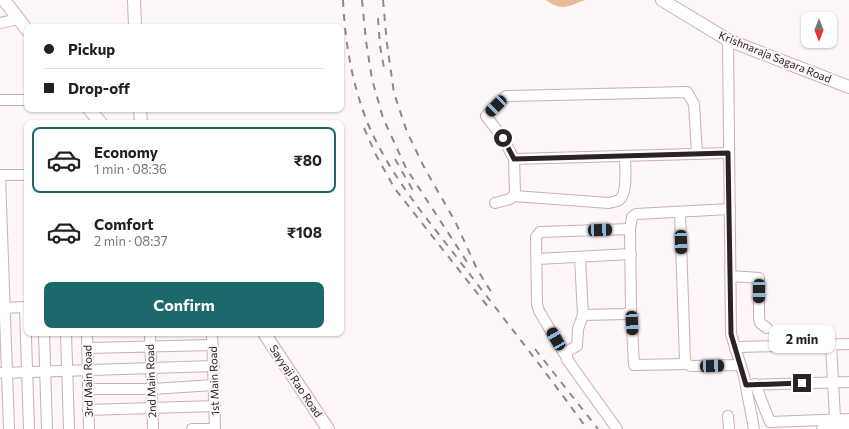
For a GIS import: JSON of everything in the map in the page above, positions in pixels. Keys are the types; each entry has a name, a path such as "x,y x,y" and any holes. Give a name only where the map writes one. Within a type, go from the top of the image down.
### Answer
{"main road":[{"path":"134,0 135,24"},
{"name":"Krishnaraja Sagara Road","path":"662,0 728,40 849,87"},
{"path":"9,1 24,26"},
{"path":"92,112 98,120"},
{"name":"Sayyaji Rao Road","path":"266,336 328,429"}],"street":[{"path":"0,24 19,19"},
{"path":"728,40 731,334 740,365 770,422"},
{"path":"514,196 514,159 503,138 486,116 506,96 687,92 694,104 697,154"},
{"path":"0,100 24,100"},
{"path":"514,159 728,153"},
{"path":"494,203 510,199 514,196 609,202 618,201 622,197 624,190 625,156"},
{"path":"9,429 3,373 0,176 24,175"},
{"path":"730,208 636,214 632,217 630,229 631,310 634,365 740,365"},
{"path":"680,212 685,360 687,364"},
{"path":"617,429 568,360 539,311 537,304 536,237 540,232 630,229"},
{"path":"537,259 631,254"},
{"path":"568,360 569,349 577,346 578,329 583,315 580,257"},
{"path":"731,276 759,278 759,318 760,323 767,328"},
{"path":"2,308 24,307"},
{"path":"583,315 626,314 631,310"},
{"path":"27,336 29,429"},
{"path":"44,336 47,429"},
{"path":"66,336 69,429"},
{"name":"3rd Main Road","path":"87,336 89,429"},
{"name":"2nd Main Road","path":"150,336 153,429"},
{"name":"1st Main Road","path":"212,336 215,429"},
{"path":"831,344 835,419"},
{"path":"735,349 740,347 849,344"},
{"path":"87,348 213,345"},
{"path":"3,373 214,366"},
{"path":"751,384 849,382"},
{"path":"751,384 754,427 770,422 849,418"},
{"path":"88,389 152,389 214,386"},
{"path":"88,410 215,406"},
{"path":"728,416 729,429"},
{"path":"822,429 849,428"},
{"path":"192,429 215,429"}],"shaded area":[{"path":"546,0 585,0 569,6 561,7 556,6"}],"railway":[{"path":"343,0 350,63 362,109 376,142 407,192 587,429"},
{"path":"362,0 372,79 383,118 406,168 467,262"},
{"path":"383,0 394,93 407,132 425,169 455,221 477,269 493,295"},
{"path":"378,18 380,46 384,68"},
{"path":"364,128 376,155 395,189 489,308"},
{"path":"395,159 415,194"},
{"path":"535,349 598,429"}],"route":[{"path":"503,138 514,159 728,153 731,249 731,334 746,385 802,383"}]}
